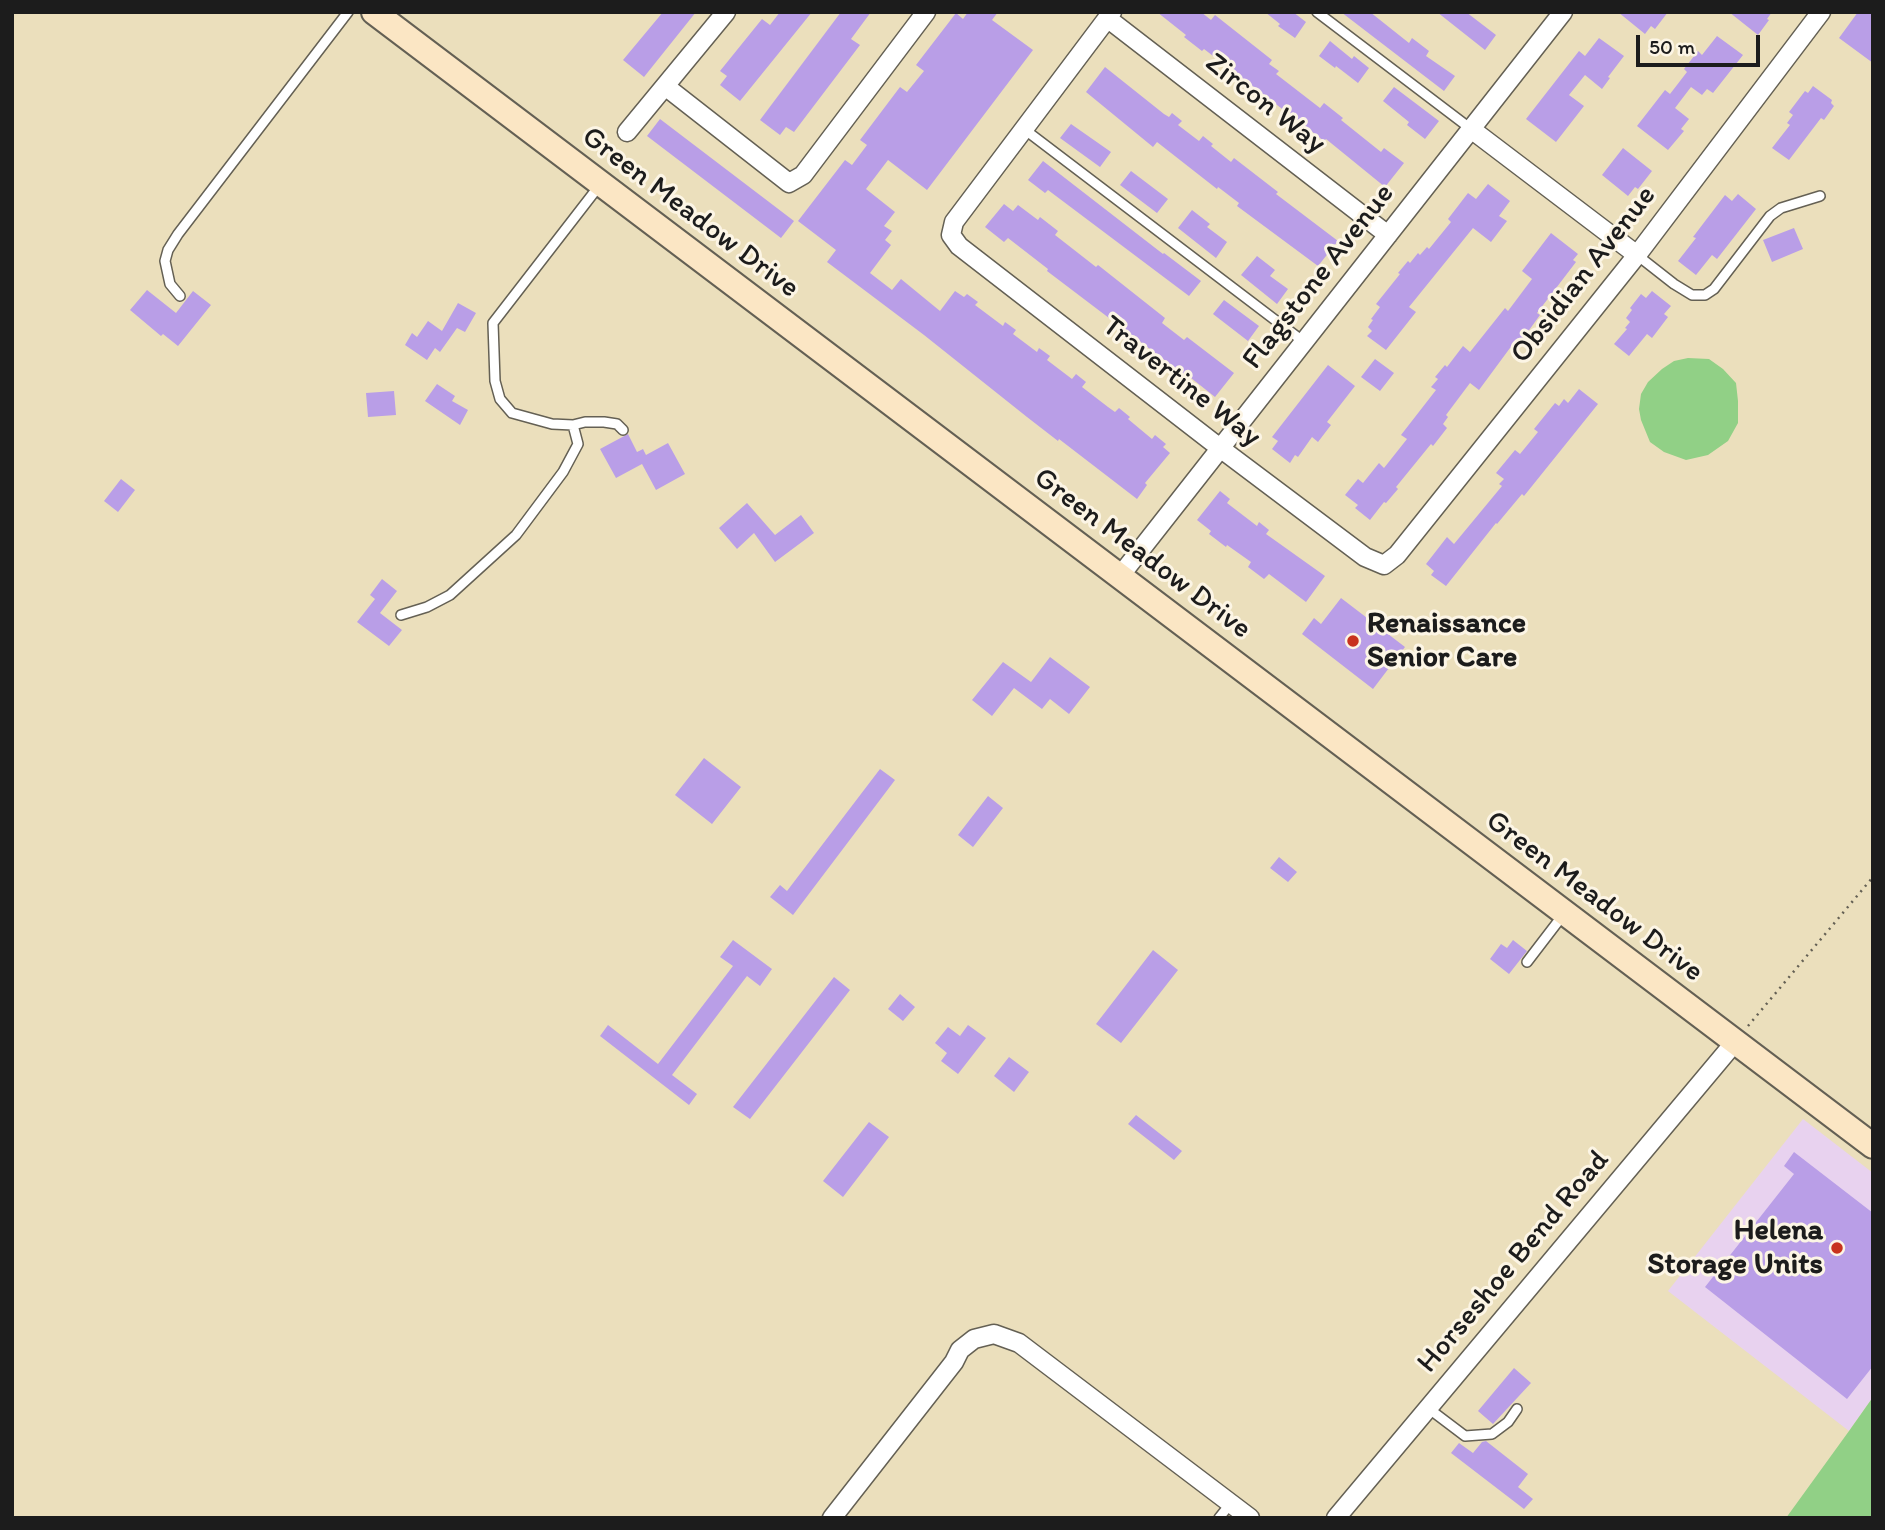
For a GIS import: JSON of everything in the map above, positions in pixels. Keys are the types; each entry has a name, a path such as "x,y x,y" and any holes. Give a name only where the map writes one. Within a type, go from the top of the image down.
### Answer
{"main road":[{"name":"Green Meadow Drive","path":"374,12 1873,1146"}],"street":[{"path":"627,132 726,12"},
{"path":"665,86 789,183 803,175 926,12"},
{"name":"Obsidian Avenue","path":"1384,565 1397,555 1637,255 1822,12"},
{"path":"1024,129 1109,15"},
{"name":"Zircon Way","path":"1109,15 1388,235"},
{"name":"Flagstone Avenue","path":"1120,576 1471,130 1555,15"},
{"name":"Travertine Way","path":"1024,129 954,222 951,235 959,246 1220,448 1366,557 1384,565"},
{"path":"1471,130 1637,255"},
{"name":"Horseshoe Bend Road","path":"1336,1518 1734,1042"},
{"path":"832,1518 954,1362 960,1350 974,1339 994,1334 1019,1343 1250,1518"}],"lane":[{"path":"180,296 170,284 165,261 168,250 348,12"},
{"path":"1317,12 1471,130"},
{"path":"1024,129 1304,342"},
{"path":"600,184 494,323 495,381 500,399 512,413 552,424 604,422 617,424 623,430"},
{"path":"1637,255 1692,295 1704,295 1714,289 1770,216 1781,208 1820,196"},
{"path":"401,615 450,596 516,535 563,472 578,444 573,425"},
{"path":"1527,962 1564,914"},
{"path":"1427,1408 1465,1436 1492,1434 1508,1422 1517,1409"},
{"path":"1219,1518 1231,1503"}],"path":[{"path":"1734,1042 1873,877"}],"shaded area":[{"path":"1803,1119 1873,1173 1873,1397 1849,1431 1668,1291"}],"green space":[{"path":"1688,358 1709,359 1736,383 1738,423 1728,441 1708,455 1686,460 1664,452 1650,442 1639,409 1641,394 1648,382 1674,361"},
{"path":"1873,1397 1873,1518 1786,1518 1849,1431"}],"building":[{"path":"663,12 696,12 644,77 623,60"},
{"path":"780,12 812,12 740,101 720,85 727,76 720,71 762,19 770,25"},
{"path":"841,12 871,12 851,39 860,45 794,132 786,127 780,135 760,120"},
{"path":"968,12 998,12 992,20 1033,50 927,190 888,160 866,189 895,212 884,226 892,231 885,240 891,245 870,273 892,290 901,279 940,311 955,291 964,297 967,294 978,302 975,305 1003,326 1005,322 1016,330 1013,334 1037,352 1039,348 1050,356 1047,360 1072,379 1076,374 1086,382 1082,387 1108,407 1115,412 1119,408 1152,439 1155,435 1166,444 1163,447 1170,453 1145,483 1147,485 1137,499 827,262 836,250 798,221 845,160 852,165 867,145 860,140 900,87 907,92 924,71 916,65 956,13 963,19"},
{"path":"1157,12 1201,12 1211,20 1215,15 1272,60 1269,64 1279,71 1276,74 1320,108 1324,103 1381,152 1384,148 1404,163 1385,187 1326,139 1324,141 1204,49 1202,51"},
{"path":"1265,12 1293,12 1306,22 1295,38"},
{"path":"1341,12 1370,12 1409,43 1412,38 1429,51 1426,56 1455,76 1444,91"},
{"path":"1437,12 1466,12 1496,35 1485,50"},
{"path":"1618,12 1668,12 1655,29 1651,26 1645,34"},
{"path":"1729,12 1772,12 1758,35"},
{"path":"1858,12 1873,12 1873,63 1839,38"},
{"path":"1717,36 1743,55 1713,93 1707,89 1702,95 1691,87 1675,108 1689,119 1681,129 1684,131 1668,150 1637,126 1665,90 1670,94 1687,72 1684,69 1698,51 1702,55"},
{"path":"1599,38 1624,56 1602,89 1585,75 1569,95 1584,106 1556,142 1526,119 1579,51 1585,56"},
{"path":"1330,41 1352,59 1354,56 1369,68 1358,83 1319,56"},
{"path":"1105,67 1164,114 1169,117 1172,113 1182,121 1178,125 1199,141 1203,136 1231,162 1234,158 1338,241 1318,266 1157,142 1153,147 1086,92"},
{"path":"1813,86 1832,100 1834,106 1824,120 1821,118 1789,160 1772,148 1790,125 1787,123 1793,115 1789,112 1805,91 1808,93"},
{"path":"1394,87 1439,121 1425,139 1383,101"},
{"path":"660,119 794,221 781,238 647,136"},
{"path":"1071,124 1111,152 1100,167 1060,138"},
{"path":"1623,148 1652,171 1638,189 1635,187 1628,196 1602,175"},
{"path":"1043,161 1201,281 1189,296 1048,190 1045,193 1028,180"},
{"path":"1131,171 1168,199 1157,213 1120,185"},
{"path":"1488,184 1510,201 1499,216 1507,221 1491,242 1473,228 1409,307 1416,312 1386,350 1367,336 1372,331 1368,327 1373,320 1371,319 1380,307 1376,304 1408,261 1410,263 1427,247 1429,249 1451,222 1448,219 1468,193 1476,199"},
{"path":"1738,194 1756,209 1717,259 1712,255 1696,275 1678,261 1725,195 1732,201"},
{"path":"1004,204 1013,211 1018,205 1038,220 1040,217 1058,231 1055,235 1165,318 1162,323 1184,340 1187,337 1234,373 1215,397 1186,374 1182,379 1164,365 1167,362 1008,238 1004,242 985,227"},
{"path":"1192,210 1210,224 1207,227 1227,242 1216,258 1178,228"},
{"path":"1794,228 1803,249 1772,262 1763,240"},
{"path":"1551,233 1578,254 1573,260 1576,262 1537,313 1540,315 1514,351 1510,348 1479,390 1470,383 1446,415 1448,417 1443,424 1447,428 1370,520 1355,508 1358,505 1345,495 1358,479 1363,483 1379,463 1384,468 1407,439 1401,435 1436,390 1431,387 1445,365 1447,367 1463,346 1470,352 1505,308 1508,311 1532,279 1522,271"},
{"path":"1257,256 1275,270 1270,276 1288,289 1277,304 1241,275"},
{"path":"147,290 176,313 193,291 211,305 178,346 163,334 161,336 130,310"},
{"path":"1652,291 1671,306 1664,314 1668,317 1652,338 1647,334 1629,356 1614,344 1627,329 1625,328 1630,322 1626,318 1632,310 1630,308 1641,294 1646,298"},
{"path":"1224,300 1259,326 1248,341 1213,314"},
{"path":"458,303 476,313 465,332 457,328 440,352 435,348 427,360 405,345 412,333 417,337 428,321 442,331"},
{"path":"1375,359 1394,373 1380,391 1361,377"},
{"path":"1328,365 1355,386 1327,422 1331,425 1318,442 1312,437 1298,457 1295,455 1290,463 1272,449 1278,441 1272,437"},
{"path":"437,384 455,396 452,401 468,410 460,425 425,401"},
{"path":"1579,389 1598,404 1524,496 1522,494 1496,523 1446,586 1431,575 1434,571 1426,564 1447,537 1454,544 1502,486 1499,484 1504,479 1496,473 1515,450 1520,454 1538,432 1534,429 1555,403 1559,406 1564,399 1568,403"},
{"path":"394,391 396,415 368,417 366,393"},
{"path":"628,434 637,452 643,449 646,455 668,443 685,474 656,490 642,464 616,478 600,449"},
{"path":"121,479 135,490 118,512 104,501"},
{"path":"1220,491 1230,499 1227,503 1257,526 1259,522 1269,530 1266,534 1325,576 1306,602 1269,574 1264,579 1248,567 1251,562 1209,534 1211,531 1197,520"},
{"path":"747,503 775,535 801,515 814,533 775,562 754,533 737,549 719,528"},
{"path":"382,579 397,591 380,613 402,630 389,646 357,622 375,599 370,595"},
{"name":"Renaissance Senior Care","path":"1341,598 1405,647 1373,689 1302,634 1314,618 1321,624"},
{"path":"1050,657 1090,687 1069,714 1050,699 1042,709 1014,688 992,716 972,700 1003,662 1031,682"},
{"path":"704,758 741,787 712,824 675,795"},
{"path":"880,769 895,780 793,915 770,897 780,885 787,891"},
{"path":"988,796 1003,808 973,847 958,835"},
{"path":"1279,857 1297,872 1288,882 1270,868"},
{"path":"733,940 772,969 760,986 747,976 672,1075 697,1094 689,1105 600,1036 608,1025 658,1064 733,966 720,957"},
{"path":"1513,940 1527,951 1509,974 1490,959 1501,944 1507,948"},
{"path":"1153,950 1178,970 1121,1043 1096,1024"},
{"path":"834,977 850,990 750,1119 733,1107"},
{"path":"900,994 915,1007 903,1021 888,1009"},
{"path":"968,1025 986,1038 958,1074 941,1061 947,1053 935,1043 948,1027 960,1036"},
{"path":"1009,1057 1029,1072 1014,1092 994,1076"},
{"path":"1136,1115 1182,1151 1174,1160 1128,1124"},
{"path":"869,1122 889,1137 843,1197 823,1181"},
{"path":"1794,1152 1873,1213 1873,1366 1847,1399 1705,1287 1794,1174 1784,1166"},
{"path":"1514,1368 1531,1383 1493,1424 1478,1411"},
{"path":"1486,1441 1528,1474 1518,1487 1533,1499 1524,1509 1451,1453 1459,1443 1473,1453"}],"place":[{"name":"Renaissance Senior Care","path":"1353,641"},
{"name":"Helena Storage Units","path":"1837,1248"}]}
